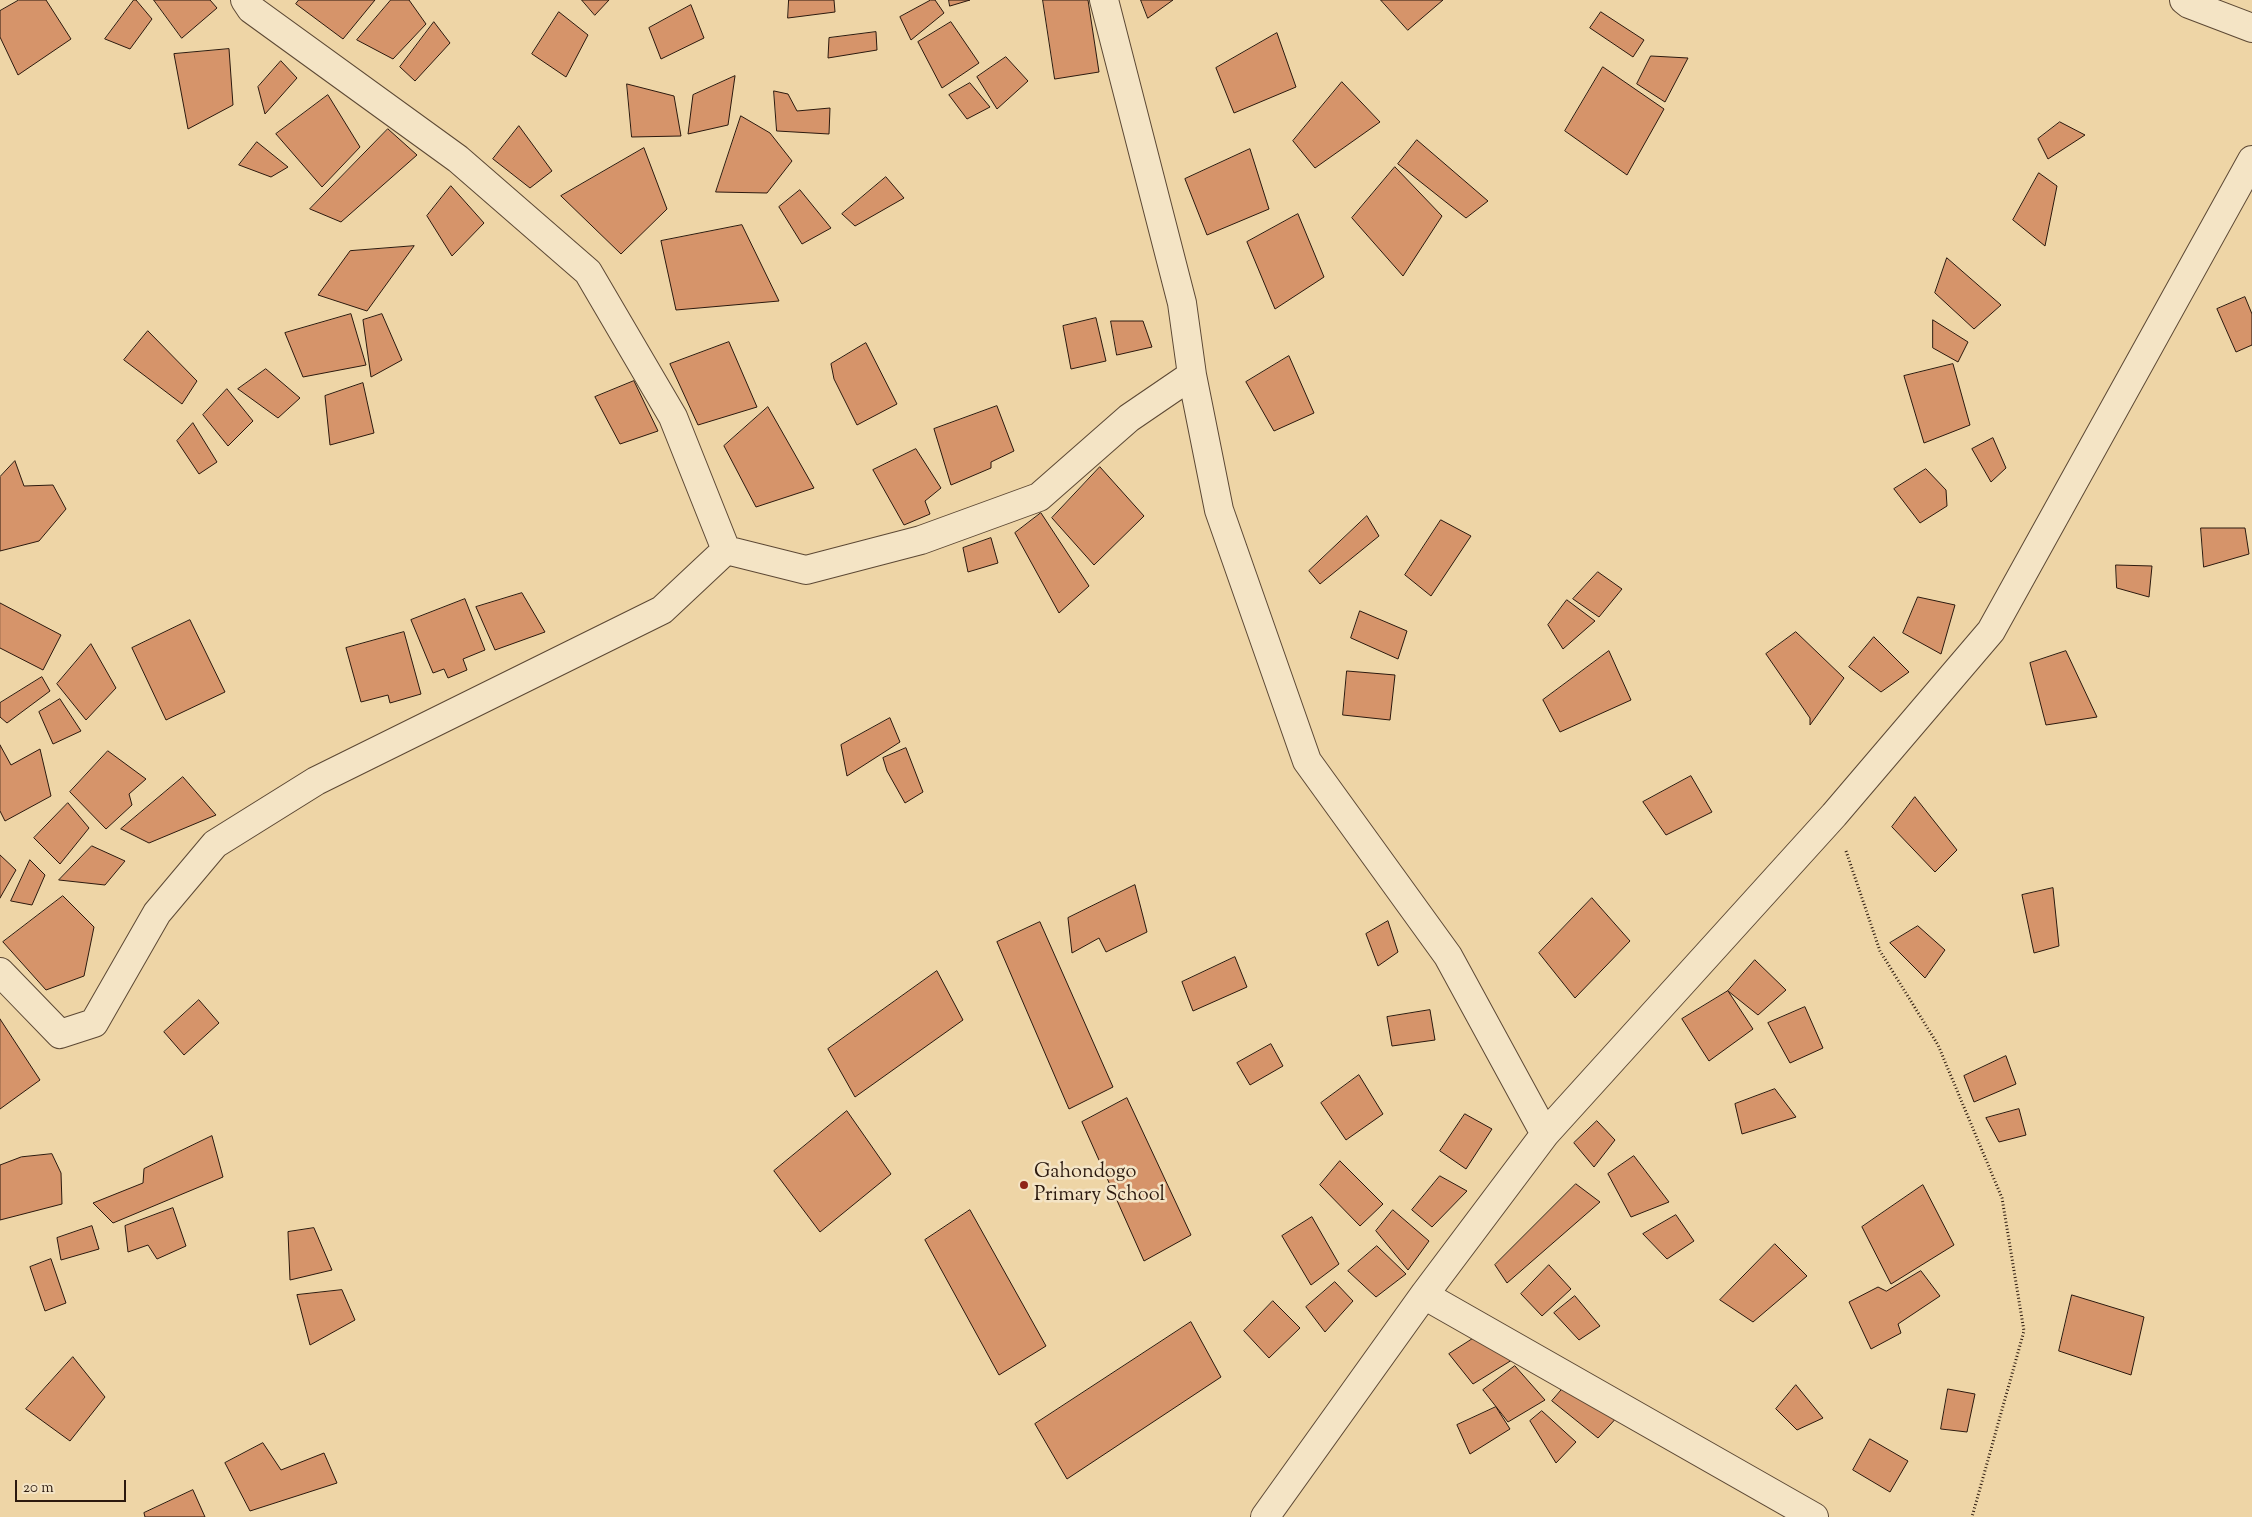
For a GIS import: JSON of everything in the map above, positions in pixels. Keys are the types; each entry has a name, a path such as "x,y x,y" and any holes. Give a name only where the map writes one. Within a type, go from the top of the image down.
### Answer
{"street":[{"path":"245,0 251,9 458,159 588,272 672,417 726,550"},
{"path":"1104,0 1182,302 1192,375 1219,510 1307,761 1448,956 1545,1134"},
{"path":"2184,0 2252,28"},
{"path":"1264,1517 1424,1295 1545,1134 1834,815 1991,631 2252,160"},
{"path":"726,550 806,570 921,540 1039,497 1128,418 1192,375"},
{"path":"0,972 60,1034 94,1023 156,913 215,844 316,781 662,610 726,550"},
{"path":"1424,1295 1814,1517"}],"path":[{"path":"1834,815 1880,951 1938,1045 2002,1198 2024,1331 1972,1517"}],"building":[{"path":"19,0 46,0 71,39 18,75 0,37 0,11"},
{"path":"134,0 152,19 130,49 105,39"},
{"path":"154,0 210,0 217,8 182,38"},
{"path":"299,0 375,0 343,39 296,4"},
{"path":"391,0 409,0 426,24 393,59 357,40"},
{"path":"582,0 609,0 595,15"},
{"path":"789,0 834,0 835,12 788,18"},
{"path":"931,0 935,0 944,13 911,40 900,17"},
{"path":"949,0 970,0 950,6"},
{"path":"1043,0 1088,0 1099,72 1055,79"},
{"path":"1141,0 1173,0 1148,18"},
{"path":"1381,0 1443,0 1408,30"},
{"path":"691,5 704,38 661,59 649,28"},
{"path":"559,12 588,35 566,77 532,54"},
{"path":"1601,12 1644,40 1633,57 1590,28"},
{"path":"434,22 450,43 415,81 400,67"},
{"path":"951,22 979,63 942,88 918,42"},
{"path":"876,32 877,50 828,58 829,38"},
{"path":"1277,33 1296,87 1234,113 1216,68"},
{"path":"229,49 233,105 188,129 174,54"},
{"path":"1651,56 1688,58 1665,102 1637,84"},
{"path":"1006,57 1028,81 997,109 977,77"},
{"path":"281,61 297,78 265,114 258,87"},
{"path":"1603,67 1664,109 1627,175 1565,131"},
{"path":"735,76 728,125 688,134 693,95"},
{"path":"1342,82 1380,122 1315,168 1293,141"},
{"path":"970,83 990,107 967,119 949,95"},
{"path":"627,84 674,96 681,136 632,137"},
{"path":"774,91 788,94 797,111 830,108 829,134 777,131"},
{"path":"328,95 360,147 322,187 276,134"},
{"path":"741,116 770,133 792,161 767,193 716,192"},
{"path":"2060,122 2085,135 2048,159 2038,139"},
{"path":"519,126 552,171 530,188 493,159"},
{"path":"388,129 417,155 341,222 310,209"},
{"path":"1417,140 1488,201 1466,218 1398,164"},
{"path":"257,142 288,167 271,177 239,165"},
{"path":"644,148 667,209 621,254 561,196"},
{"path":"1250,149 1269,209 1207,235 1185,179"},
{"path":"1395,167 1442,216 1403,276 1352,218"},
{"path":"2039,173 2057,186 2045,246 2013,220"},
{"path":"886,177 904,198 855,226 842,214"},
{"path":"451,186 484,223 452,256 427,216"},
{"path":"800,190 831,228 802,244 779,207"},
{"path":"1298,214 1324,277 1275,309 1247,242"},
{"path":"742,225 779,301 676,310 661,241"},
{"path":"414,246 367,311 318,295 350,251"},
{"path":"1947,258 2001,305 1974,329 1935,293"},
{"path":"2245,297 2252,314 2252,345 2236,352 2217,309"},
{"path":"351,314 366,365 303,377 285,333"},
{"path":"382,314 402,360 371,377 363,320"},
{"path":"1096,318 1106,361 1071,369 1063,326"},
{"path":"1933,320 1968,342 1958,362 1933,348"},
{"path":"1111,321 1143,321 1152,347 1117,355"},
{"path":"148,331 197,381 182,404 124,360"},
{"path":"729,342 757,407 698,425 670,364"},
{"path":"866,343 897,404 857,425 834,379 831,364"},
{"path":"1289,356 1314,413 1274,431 1246,382"},
{"path":"1953,364 1970,425 1924,443 1904,376"},
{"path":"266,369 300,398 278,418 238,389"},
{"path":"634,381 658,431 620,444 595,397"},
{"path":"363,383 374,433 330,445 325,396"},
{"path":"227,389 253,421 228,446 203,415"},
{"path":"997,406 1014,451 991,462 991,468 951,485 934,429"},
{"path":"768,407 814,488 756,507 724,446"},
{"path":"193,423 217,462 199,474 177,441"},
{"path":"1993,438 2006,468 1991,482 1972,449"},
{"path":"916,449 941,488 925,501 930,514 904,525 873,470"},
{"path":"15,461 24,486 53,485 66,509 39,541 0,551 0,477"},
{"path":"1100,467 1144,516 1094,565 1052,518"},
{"path":"1926,469 1946,490 1947,506 1920,523 1894,489"},
{"path":"1041,513 1089,586 1059,613 1015,533"},
{"path":"1367,516 1379,536 1320,584 1309,571"},
{"path":"1441,520 1471,536 1431,596 1405,575"},
{"path":"2201,528 2245,528 2249,554 2204,567"},
{"path":"991,538 998,563 968,572 963,548"},
{"path":"2116,565 2152,566 2149,597 2117,588"},
{"path":"1598,572 1622,589 1599,617 1573,599"},
{"path":"522,593 545,632 495,650 476,607"},
{"path":"1918,597 1955,605 1941,654 1903,633"},
{"path":"465,599 485,650 463,659 467,670 448,678 444,669 433,673 411,620"},
{"path":"1567,600 1595,621 1563,649 1548,625"},
{"path":"0,603 61,635 43,670 0,648"},
{"path":"1360,611 1407,631 1398,659 1351,638"},
{"path":"190,620 225,692 166,720 132,648"},
{"path":"404,632 421,694 390,703 388,695 361,702 346,648"},
{"path":"1796,632 1844,678 1810,725 1810,718 1766,654"},
{"path":"1874,637 1909,672 1881,692 1849,667"},
{"path":"91,644 116,688 86,720 57,684"},
{"path":"1609,651 1631,700 1560,732 1543,700"},
{"path":"2066,651 2097,717 2046,725 2030,663"},
{"path":"1347,671 1395,675 1390,720 1343,715"},
{"path":"42,677 50,691 7,723 0,717 0,703"},
{"path":"60,699 81,731 53,744 39,712"},
{"path":"890,718 900,742 847,776 841,745"},
{"path":"0,745 11,765 40,749 51,796 5,821 0,811"},
{"path":"906,748 923,792 905,803 887,771 883,758"},
{"path":"108,751 146,779 129,794 132,805 106,829 70,792"},
{"path":"1691,776 1712,812 1666,835 1643,802"},
{"path":"183,777 216,815 149,843 121,829"},
{"path":"1915,797 1957,850 1935,872 1892,827"},
{"path":"68,803 89,828 60,864 34,838"},
{"path":"92,846 125,861 105,885 59,880"},
{"path":"0,855 16,870 0,898"},
{"path":"30,860 45,875 32,905 11,901"},
{"path":"1135,885 1147,932 1106,952 1099,938 1072,953 1068,918"},
{"path":"2053,888 2059,946 2034,953 2022,895"},
{"path":"63,896 94,927 84,976 46,990 3,942"},
{"path":"1592,898 1630,941 1575,998 1539,953"},
{"path":"1388,921 1398,952 1378,966 1366,934"},
{"path":"1040,922 1113,1087 1069,1109 997,942"},
{"path":"1918,926 1945,950 1925,978 1890,943"},
{"path":"1235,957 1247,987 1193,1011 1182,982"},
{"path":"1755,960 1786,990 1758,1015 1728,991"},
{"path":"937,971 963,1020 855,1097 828,1049"},
{"path":"1728,991 1753,1029 1709,1061 1682,1019"},
{"path":"199,1000 219,1023 184,1055 164,1032"},
{"path":"1805,1007 1823,1048 1790,1063 1768,1023"},
{"path":"1430,1010 1435,1040 1392,1046 1387,1017"},
{"path":"0,1019 40,1080 0,1109"},
{"path":"1271,1044 1283,1066 1250,1085 1237,1063"},
{"path":"2006,1056 2016,1084 1974,1102 1964,1076"},
{"path":"1359,1075 1383,1114 1346,1140 1321,1103"},
{"path":"1775,1089 1796,1117 1742,1134 1735,1104"},
{"path":"1127,1098 1191,1235 1144,1261 1082,1122"},
{"path":"2019,1109 2026,1135 1999,1142 1986,1118"},
{"path":"847,1111 891,1174 820,1232 774,1171"},
{"path":"1465,1114 1492,1129 1466,1169 1440,1151"},
{"path":"1597,1121 1615,1140 1594,1167 1574,1143"},
{"path":"212,1136 223,1177 113,1223 93,1203 143,1183 144,1169"},
{"path":"52,1154 61,1173 62,1204 0,1220 0,1165 21,1157"},
{"path":"1634,1156 1669,1202 1631,1217 1608,1174"},
{"path":"1340,1161 1383,1204 1360,1226 1320,1185"},
{"path":"1440,1176 1467,1191 1432,1227 1412,1210"},
{"path":"1576,1184 1600,1202 1507,1283 1495,1265"},
{"path":"1923,1185 1954,1245 1891,1284 1862,1227"},
{"path":"173,1208 186,1246 157,1259 148,1245 128,1252 125,1226"},
{"path":"970,1210 1046,1346 999,1375 925,1240"},
{"path":"1393,1210 1429,1241 1408,1270 1376,1231"},
{"path":"1676,1215 1694,1241 1667,1259 1643,1234"},
{"path":"1312,1217 1339,1264 1311,1285 1282,1236"},
{"path":"92,1226 99,1249 61,1260 57,1238"},
{"path":"314,1228 332,1270 290,1280 288,1232"},
{"path":"1775,1244 1807,1276 1753,1322 1720,1300"},
{"path":"1377,1246 1406,1274 1376,1297 1348,1271"},
{"path":"51,1259 66,1303 45,1311 30,1267"},
{"path":"1549,1265 1571,1289 1542,1316 1521,1294"},
{"path":"1921,1271 1940,1296 1898,1324 1901,1333 1871,1349 1849,1302 1878,1287 1886,1291"},
{"path":"1335,1282 1353,1301 1325,1332 1306,1307"},
{"path":"342,1290 355,1320 310,1345 297,1295"},
{"path":"2072,1295 2144,1317 2131,1375 2059,1351"},
{"path":"1575,1296 1600,1326 1579,1340 1554,1313"},
{"path":"1273,1301 1300,1328 1269,1358 1244,1331"},
{"path":"1191,1322 1221,1377 1067,1479 1035,1424"},
{"path":"1485,1331 1512,1360 1473,1384 1449,1354"},
{"path":"73,1357 105,1397 70,1441 26,1409"},
{"path":"1515,1366 1545,1400 1508,1422 1483,1390"},
{"path":"1796,1385 1823,1418 1797,1430 1776,1409"},
{"path":"1564,1387 1620,1414 1598,1438 1552,1401"},
{"path":"1948,1389 1975,1394 1967,1432 1941,1429"},
{"path":"1496,1407 1510,1429 1470,1454 1457,1425"},
{"path":"1542,1411 1576,1442 1556,1463 1530,1421"},
{"path":"1870,1439 1908,1461 1890,1492 1853,1470"},
{"path":"263,1443 281,1470 324,1453 337,1483 250,1511 225,1463"},
{"path":"193,1490 205,1517 145,1517 144,1513"}],"place":[{"name":"Gahondogo Primary School","path":"1024,1185"}]}
